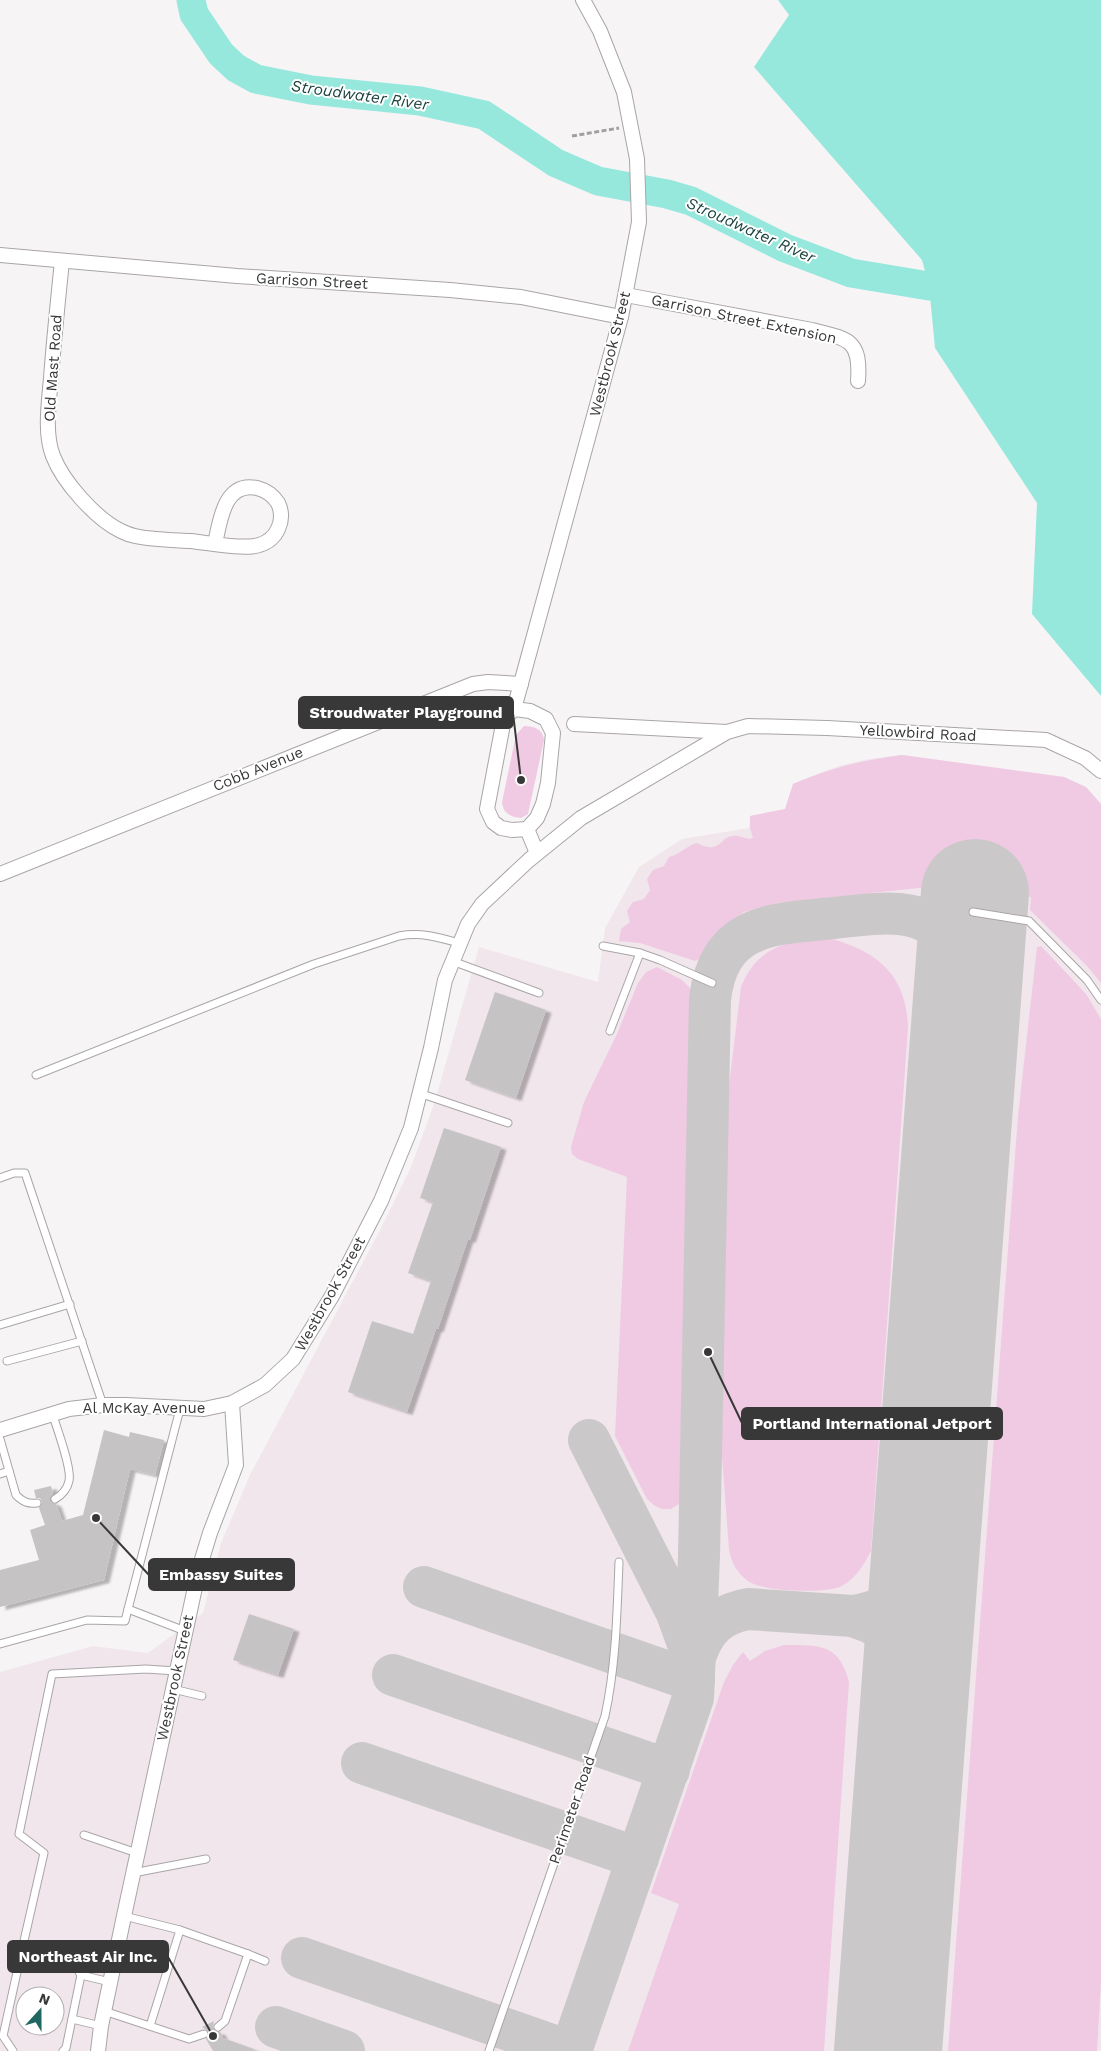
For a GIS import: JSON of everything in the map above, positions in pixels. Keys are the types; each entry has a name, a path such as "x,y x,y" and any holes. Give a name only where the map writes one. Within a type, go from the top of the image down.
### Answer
{"street":[{"name":"Westbrook Street","path":"527,828 512,830 501,828 493,822 487,809 504,719 514,709 622,318 639,222 637,159 624,92 615,65 600,31 583,0"},
{"name":"Garrison Street","path":"0,255 237,276 521,297 622,318"},
{"name":"Old Mast Road","path":"62,261 47,423 53,456 69,483 98,516 109,524 135,536 215,544 248,546 266,543 278,529 280,511 272,495 255,487 244,488 235,492 223,508 215,544"},
{"name":"Garrison Street Extension","path":"626,295 840,337 853,345 860,361 858,381"},
{"name":"Cobb Avenue","path":"0,874 466,687 488,682 521,684"},
{"path":"514,709 530,711 546,719 554,733 548,784 543,804 537,818 527,828 533,856"},
{"name":"Yellowbird Road","path":"574,724 727,732"},
{"name":"Yellowbird Road","path":"533,856 581,818 727,732 748,726 827,728 1046,740 1085,758 1101,771"},
{"name":"Westbrook Street","path":"98,2051 110,1982 185,1631 210,1533 236,1464 232,1403 266,1385 293,1359 314,1327 381,1201 411,1128 445,980 459,943 468,924 482,904 533,856"},
{"name":"Al McKay Avenue","path":"0,1430 52,1413 103,1405 204,1409 232,1403"}],"lane":[{"path":"973,912 1029,921 1087,980 1101,1000"},
{"path":"36,1075 314,964 399,936 413,933 427,934 459,943"},
{"path":"603,946 640,953 712,983"},
{"path":"610,1031 640,953"},
{"path":"452,961 539,993"},
{"path":"419,1093 508,1123"},
{"path":"0,1178 14,1173 25,1173 103,1405"},
{"path":"0,1325 70,1304"},
{"path":"7,1361 82,1341"},
{"path":"0,1644 87,1620 125,1621 180,1409"},
{"path":"52,1413 69,1470 70,1480 62,1495 55,1499"},
{"path":"0,1439 16,1495 22,1501 30,1504 38,1503"},
{"path":"0,1474 9,1471"},
{"name":"Perimeter Road","path":"489,2051 605,1716 614,1660 619,1562"},
{"path":"128,1609 185,1631"},
{"path":"13,2051 3,2036 44,1853 19,1834 52,1674 146,1669 176,1671"},
{"path":"172,1688 202,1696"},
{"path":"84,1835 138,1852"},
{"path":"133,1873 206,1859"},
{"path":"124,1916 180,1930 265,1961"},
{"path":"150,2026 180,1930"},
{"path":"21,1954 75,1966 81,1975 110,1982"},
{"path":"218,2027 225,2022 248,1954"},
{"path":"64,2051 81,1975"},
{"path":"104,2011 189,2039 204,2034"},
{"path":"72,2019 101,2026 91,2051"}],"path":[{"path":"572,136 632,128"}],"shaded area":[{"path":"778,0 1101,0 1101,696 1032,614 1037,503 935,348 929,286 922,260 754,67 789,15"},
{"path":"524,726 540,731 544,740 528,814 521,818 508,814 502,802 516,735"},
{"path":"902,755 1064,777 1086,787 1101,804 1101,2051 0,2051 0,1672 93,1646 148,1653 203,1613 221,1543 250,1475 380,1230 411,1167 435,1101 479,947 598,982 605,928 639,867 682,839 749,828 750,816 785,809 793,784 842,765"},
{"path":"902,755 1064,777 1086,787 1101,804 1101,983 1087,966 1030,910 1031,897 919,888 777,903 744,912 727,924 713,936 700,958 695,961 640,943 619,941 621,929 630,922 627,911 633,902 644,899 650,890 647,879 653,870 664,866 669,857 697,843 712,847 731,836 753,838 750,828 750,816 785,809 793,784 847,765"},
{"path":"825,937 859,949 884,966 894,978 901,992 906,1008 908,1027 871,1551 859,1571 842,1586 834,1589 794,1591 767,1588 748,1581 735,1567 729,1549 720,1431 727,1102 741,987 748,974 755,963 774,948 798,941"},
{"path":"1041,946 1086,994 1101,1019 1101,1982 1097,2051 948,2051 1018,1116 1037,947"},
{"path":"657,967 682,980 693,991 683,1484 679,1504 671,1509 662,1509 647,1499 615,1436 627,1177 578,1159 572,1154 571,1147 584,1102 617,1034 638,983 646,972"},
{"path":"784,1645 808,1645 826,1649 840,1660 849,1682 824,2051 628,2051 679,1904 651,1893 724,1682 743,1652 750,1661 765,1651"}],"building":[{"path":"495,992 546,1010 516,1098 465,1080"},
{"path":"444,1128 501,1147 470,1240 468,1239 438,1329 436,1329 407,1412 348,1392 372,1321 413,1334 431,1281 408,1273 433,1202 420,1198"},
{"path":"104,1430 129,1437 130,1432 164,1440 155,1475 130,1469 104,1580 0,1607 0,1570 39,1560 30,1530 45,1525 39,1508 42,1502 40,1498 36,1498 34,1490 51,1486 53,1494 50,1497 50,1501 56,1504 62,1521 83,1515"},
{"path":"249,1614 294,1629 278,1675 233,1660"},
{"path":"214,2021 213,2028 216,2032 220,2032 223,2038 254,2049 253,2051 213,2051 206,2039 209,2032 202,2027"}],"waterway":[{"name":"Stroudwater River","path":"191,0 194,14 221,54 236,68 256,79 311,90 420,101 484,115 556,163 598,181 667,194 691,201 785,248 851,273 929,286 967,280"}],"taxiway":[{"path":"571,2051 693,1698 699,1556 710,999 715,974 725,955 737,942 752,932 770,926 866,914 899,914 916,917 930,923 950,943 961,969 966,1000"},
{"path":"589,1440 677,1613 690,1649"},
{"path":"853,1616 882,1608 902,1593 916,1572 926,1545"},
{"path":"424,1587 694,1681"},
{"path":"695,1657 703,1638 714,1624 728,1615 748,1609 853,1616 872,1623 888,1635 901,1649 910,1668 915,1691"},
{"path":"393,1675 669,1770"},
{"path":"362,1763 638,1858"},
{"path":"302,1958 569,2051"},
{"path":"276,2027 344,2051"}],"runway":[{"path":"888,2051 975,893"}],"place":[{"name":"Stroudwater Playground","path":"521,780"},
{"name":"Portland International Jetport","path":"708,1352"},
{"name":"Embassy Suites","path":"96,1518"},
{"name":"Northeast Air Inc.","path":"213,2036"}]}
